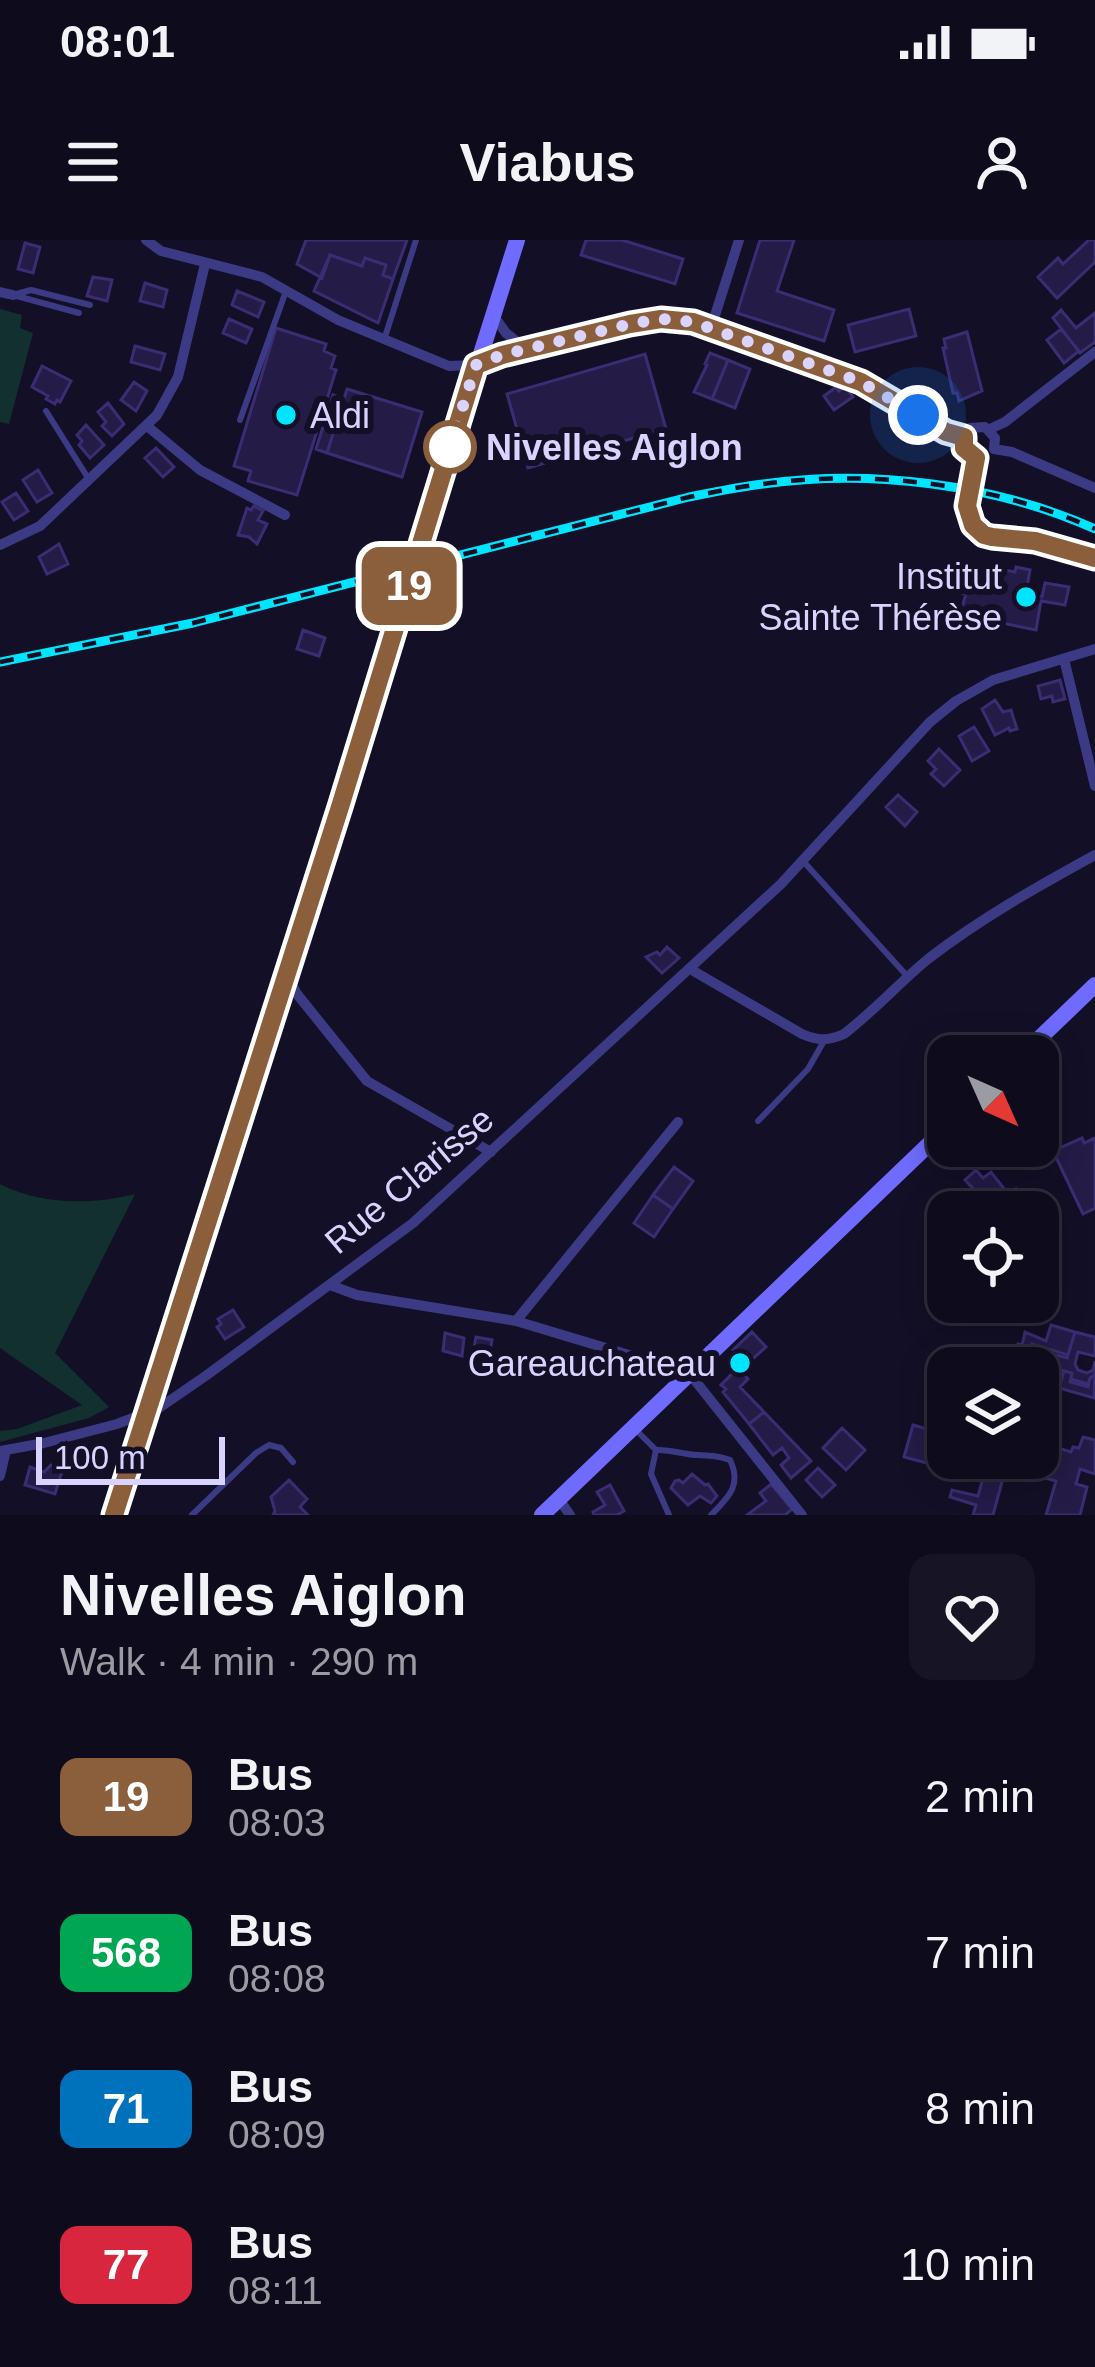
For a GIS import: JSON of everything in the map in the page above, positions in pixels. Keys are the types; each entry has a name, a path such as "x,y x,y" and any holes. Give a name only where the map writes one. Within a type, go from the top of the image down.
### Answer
{"main road":[{"path":"115,1515 517,240"},
{"path":"1043,1035 1095,985"},
{"path":"542,1515 927,1146"}],"street":[{"path":"711,328 739,240"},
{"path":"147,241 161,251 262,277 338,320 449,366 476,365 661,319 693,322 861,382 946,432 964,437"},
{"path":"0,544 40,526 148,426 170,396 205,264"},
{"path":"493,314 527,350"},
{"path":"990,429 994,449 975,464 964,448 964,437 975,426 990,429 1005,422 1095,352"},
{"path":"148,426 200,470 284,515"},
{"path":"994,449 1012,452 1095,488"},
{"path":"968,500 973,525 984,535 1035,541 1095,558"},
{"name":"Rue Clarisse","path":"3,1450 117,1424 148,1412 330,1285 413,1223 690,969 803,861 930,722 993,680 1095,649"},
{"path":"1064,659 1095,786"},
{"path":"690,969 802,1034 825,1040 844,1034 958,936 1095,855"},
{"path":"286,976 368,1081 491,1152"},
{"path":"516,1321 678,1122"},
{"path":"330,1285 357,1295 516,1321 689,1373 802,1515"},
{"path":"0,1475 3,1450"},
{"path":"559,1498 570,1515"}],"lane":[{"path":"384,341 416,240"},
{"path":"7,294 31,290 90,305"},
{"path":"240,420 286,291"},
{"path":"7,294 79,313"},
{"path":"46,411 90,481"},
{"path":"803,861 908,977"},
{"path":"758,1121 808,1069 825,1040"},
{"path":"633,1427 656,1450 730,1460 736,1484 711,1515"},
{"path":"192,1515 269,1445 281,1448 293,1462"},
{"path":"656,1450 651,1474 669,1515"}],"green space":[{"path":"0,309 22,315 20,328 33,333 9,424 0,422"},
{"path":"0,1184 32,1196 66,1201 135,1194 55,1353 109,1407 89,1418 0,1442 0,1431 82,1405 0,1348"}],"building":[{"path":"306,240 407,240 393,279 383,275 386,265 365,258 362,266 330,255 322,278 297,264"},
{"path":"586,240 622,240 683,259 675,284 581,255"},
{"path":"760,240 794,240 777,291 834,310 824,341 737,313"},
{"path":"1095,240 1095,262 1057,298 1038,277 1058,258 1063,264"},
{"path":"25,243 40,247 33,273 18,269"},
{"path":"330,255 362,266 365,258 386,265 383,275 393,279 378,323 314,291"},
{"path":"93,277 112,280 107,301 87,296"},
{"path":"145,283 167,290 163,307 140,301"},
{"path":"237,291 264,302 258,317 232,305"},
{"path":"909,309 916,336 855,352 848,325"},
{"path":"1061,310 1076,328 1095,313 1095,342 1080,353 1053,318"},
{"path":"229,319 252,329 246,343 223,333"},
{"name":"Aldi","path":"276,328 326,344 324,351 335,356 331,368 336,370 297,495 248,481 251,471 234,466"},
{"path":"1061,329 1079,351 1064,363 1047,340"},
{"path":"967,332 982,391 959,401 953,393 944,339"},
{"path":"135,346 165,354 160,370 131,362"},
{"path":"710,353 728,360 712,399 694,392"},
{"path":"645,354 666,429 528,468 507,394"},
{"path":"728,360 750,369 735,408 712,399"},
{"path":"42,366 71,381 60,402 55,404 32,387"},
{"path":"134,382 147,391 136,411 121,400"},
{"path":"845,386 853,397 834,410 824,396"},
{"path":"347,389 422,412 402,477 327,453"},
{"path":"333,395 344,399 327,453 316,449"},
{"path":"108,403 124,424 112,436 98,412"},
{"path":"86,425 104,445 90,458 77,435"},
{"path":"156,448 174,467 163,477 145,458"},
{"path":"38,470 52,493 37,502 23,480"},
{"path":"16,493 28,511 14,520 2,502"},
{"path":"247,508 263,511 258,520 267,524 257,544 238,535"},
{"path":"59,544 68,564 47,574 39,557"},
{"path":"1016,567 1030,570 1026,593 1042,597 1045,583 1069,587 1065,605 1041,601 1036,630 977,618 975,628 957,624 966,594 959,593 964,569 981,573 978,589 989,591 994,568 1015,572"},
{"path":"303,630 325,638 319,656 297,649"},
{"path":"1060,680 1065,699 1041,699 1038,686"},
{"path":"995,700 1003,712 1011,710 1017,729 995,735 982,709"},
{"path":"974,727 989,751 972,761 959,736"},
{"path":"939,749 960,770 944,786 931,774 936,769 928,761"},
{"path":"898,795 917,812 905,826 886,807"},
{"path":"667,947 679,958 662,973 646,957 660,955"},
{"path":"1095,1138 1095,1208 1083,1214 1059,1164 1059,1148"},
{"path":"674,1167 693,1181 673,1209 653,1195"},
{"path":"976,1170 983,1178 991,1172 1006,1191 976,1191 965,1180"},
{"path":"653,1195 673,1209 654,1237 634,1223"},
{"path":"233,1310 244,1327 225,1339 218,1319"},
{"path":"1051,1325 1075,1332 1068,1355 1059,1352 1059,1347 1017,1347 1025,1332 1046,1341"},
{"path":"752,1332 766,1347 747,1364 733,1350"},
{"path":"1075,1332 1095,1337 1095,1356 1078,1352 1075,1364 1087,1373 1095,1361 1095,1375 1088,1384 1059,1369 1059,1356 1067,1358"},
{"path":"445,1333 464,1338 462,1356 443,1351"},
{"path":"476,1337 492,1340 488,1366 471,1363"},
{"path":"738,1368 748,1379 740,1387 764,1412 749,1424 721,1385"},
{"path":"1064,1371 1072,1373 1070,1382 1088,1387 1095,1375 1094,1398 1059,1388"},
{"path":"764,1412 811,1461 791,1478 781,1465 789,1458 782,1448 773,1455 749,1424"},
{"path":"913,1425 927,1429 927,1463 904,1457"},
{"path":"842,1428 865,1450 846,1470 823,1448"},
{"path":"1083,1437 1095,1440 1095,1474 1080,1469 1076,1484 1087,1487 1080,1515 1046,1515 1056,1481 1049,1479 1059,1479 1059,1448 1071,1452 1079,1448"},
{"path":"51,1465 63,1468 55,1494 25,1485 30,1467 44,1472"},
{"path":"818,1468 835,1485 822,1497 806,1480"},
{"path":"692,1474 717,1496 711,1503 700,1496 688,1505 671,1488 675,1481 683,1483"},
{"path":"983,1479 1003,1479 993,1515 973,1515 976,1505 950,1497 952,1490 978,1496"},
{"path":"289,1480 307,1499 300,1507 308,1515 273,1515 271,1497"},
{"path":"771,1484 792,1509 785,1515 747,1515 766,1501 760,1493"},
{"path":"610,1485 624,1511 594,1515 605,1505 597,1492"}],"tunnel":[{"path":"968,500 975,469"}],"railway":[{"path":"0,662 193,623 689,497 763,484 847,478 932,484 1016,501 1095,529"}],"bus line":[{"name":"19","path":"114,1515 476,365 630,324 661,319 693,322 861,382 946,432 964,437 964,448 976,458 967,506 973,525 984,535 1035,541 1095,558"}],"place":[{"name":"Aldi","path":"286,415"},
{"name":"Nivelles Aiglon","path":"450,447"},
{"name":"Institut Sainte Thérèse","path":"1026,597"},
{"name":"Gareauchateau","path":"740,1363"}],"route":[{"path":"450,447 476,365 661,319 693,322 861,382 918,415"}]}
